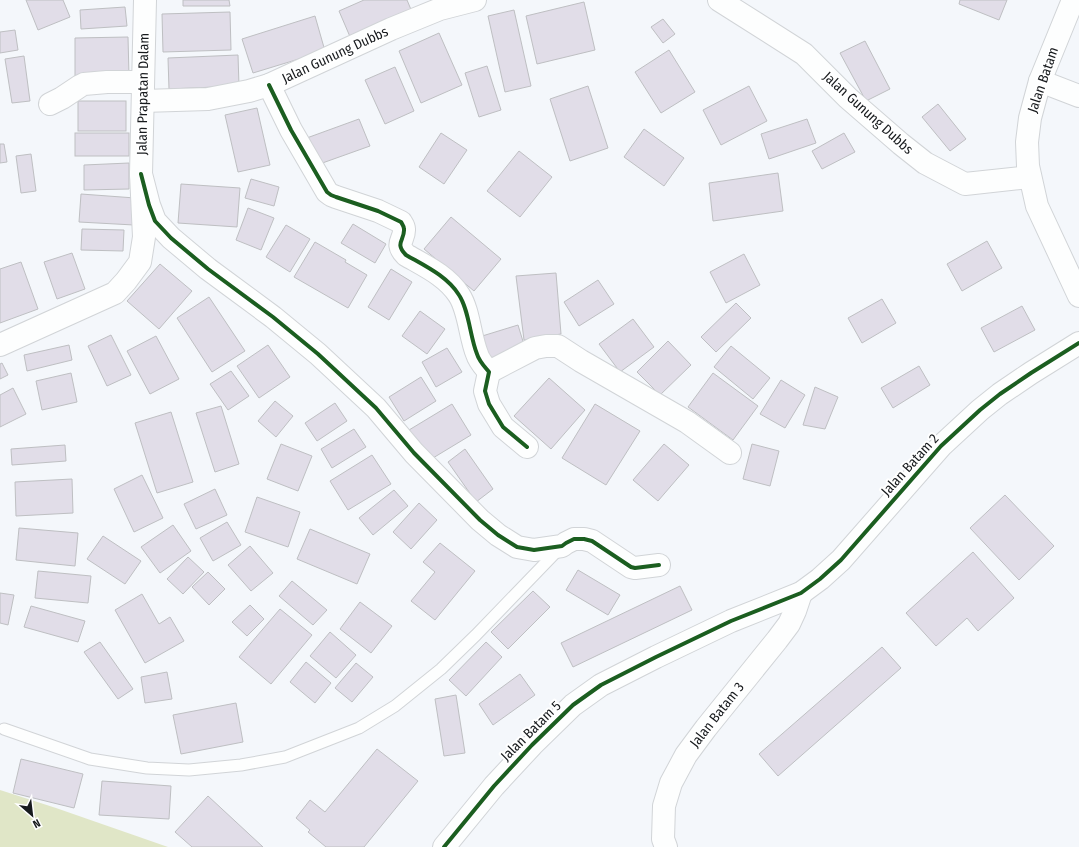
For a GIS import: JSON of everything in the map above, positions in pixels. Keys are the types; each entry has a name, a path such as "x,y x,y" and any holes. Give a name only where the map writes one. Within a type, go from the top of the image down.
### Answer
{"street":[{"name":"Jalan Prapatan Dalam","path":"0,345 115,293 140,262 144,237 141,174 145,0"},
{"name":"Jalan Gunung Dubbs","path":"50,104 84,84 102,83 143,92 208,99 249,91 269,85 391,29 440,9 476,0"},
{"name":"Jalan Gunung Dubbs","path":"719,0 804,54 848,98 925,163 966,184 1030,177"},
{"name":"Jalan Batam","path":"1073,0 1040,81 1030,118 1027,142 1028,166 1037,206 1079,296"},
{"path":"1040,81 1079,96"},
{"path":"269,85 291,130 328,192 331,195 378,211 401,222 404,229 400,245 403,252 439,274 460,296 466,311 476,353 480,361 489,372"},
{"path":"141,174 155,221 171,238 208,269 273,317 318,354 376,408 414,453 480,520 498,535 517,547 534,550 562,546 574,539 584,540 592,542 631,567 639,568 659,565"},
{"name":"Jalan Batam 2","path":"765,608 801,593 820,580 841,560 941,446 1000,394 1079,344"},
{"path":"489,372 536,348 558,346 581,361 687,422 730,453"},
{"path":"489,372 485,391 489,404 503,427 527,447"},
{"name":"Jalan Batam 3","path":"666,847 663,839 664,806 671,783 682,762 706,728 789,624 801,593"},
{"name":"Jalan Batam 5","path":"444,847 494,786 532,745 573,705 601,685 656,657 730,621 765,608"}],"lane":[{"path":"4,729 90,758 147,768 189,770 241,765 285,757 359,728 395,706 440,669 476,635 562,546"}],"green space":[{"path":"0,790 56,808 168,847 0,847"}],"building":[{"path":"26,0 63,0 70,17 38,30"},
{"path":"183,0 229,0 230,6 183,6"},
{"path":"364,0 407,0 412,12 351,39 339,11"},
{"path":"960,0 1007,0 999,20 959,4"},
{"path":"584,2 595,50 537,64 526,16"},
{"path":"125,7 127,26 81,29 80,10"},
{"path":"514,10 531,86 505,92 488,16"},
{"path":"230,12 231,50 163,52 162,14"},
{"path":"315,16 325,51 253,73 242,39"},
{"path":"663,19 675,34 663,43 651,27"},
{"path":"15,30 18,50 0,53 0,32"},
{"path":"439,33 462,85 421,103 399,51"},
{"path":"128,37 129,76 75,77 75,38"},
{"path":"865,41 890,89 866,101 840,53"},
{"path":"669,50 695,92 661,113 635,72"},
{"path":"238,55 239,86 169,89 168,58"},
{"path":"24,56 30,101 12,103 5,59"},
{"path":"487,66 501,110 479,117 465,73"},
{"path":"395,67 414,111 385,124 365,80"},
{"path":"588,86 608,148 570,161 550,99"},
{"path":"749,86 767,121 721,145 703,110"},
{"path":"78,101 126,101 126,131 78,131"},
{"path":"938,104 966,139 950,151 922,117"},
{"path":"257,108 270,165 238,172 225,115"},
{"path":"359,119 370,146 314,166 304,139"},
{"path":"807,119 816,143 769,159 761,134"},
{"path":"644,129 684,158 664,186 624,157"},
{"path":"75,133 129,133 129,156 75,156"},
{"path":"441,133 467,150 444,184 419,167"},
{"path":"844,133 855,152 822,169 812,151"},
{"path":"0,144 4,144 7,162 0,163"},
{"path":"519,151 552,177 520,217 487,191"},
{"path":"31,154 36,191 21,193 16,156"},
{"path":"129,163 129,189 84,190 84,165"},
{"path":"778,173 783,211 713,221 709,183"},
{"path":"251,179 279,187 274,206 245,198"},
{"path":"181,184 240,188 237,227 178,223"},
{"path":"81,194 135,198 134,225 79,222"},
{"path":"248,208 274,218 261,250 236,240"},
{"path":"451,217 501,259 474,291 424,249"},
{"path":"353,224 386,244 375,263 341,243"},
{"path":"286,225 310,239 290,272 266,257"},
{"path":"82,229 124,230 123,251 81,250"},
{"path":"987,241 1002,268 962,291 947,264"},
{"path":"315,242 346,260 345,262 367,275 348,308 294,277"},
{"path":"72,253 85,289 57,299 44,262"},
{"path":"744,254 760,285 726,303 710,272"},
{"path":"21,262 38,309 0,323 0,269"},
{"path":"160,264 192,291 159,329 127,301"},
{"path":"391,269 412,282 389,320 368,307"},
{"path":"556,273 561,334 524,340 516,276"},
{"path":"598,280 614,304 579,326 564,302"},
{"path":"209,297 245,351 212,372 177,318"},
{"path":"882,299 896,323 862,343 848,318"},
{"path":"736,303 751,318 716,352 701,337"},
{"path":"1022,306 1035,330 994,352 981,328"},
{"path":"420,311 445,329 427,354 402,336"},
{"path":"633,319 654,347 620,372 599,344"},
{"path":"518,325 525,348 486,360 479,337"},
{"path":"111,335 131,375 107,386 88,346"},
{"path":"156,336 179,379 150,394 127,351"},
{"path":"668,341 691,365 660,395 637,372"},
{"path":"69,345 72,360 27,371 24,355"},
{"path":"268,345 290,377 259,398 237,366"},
{"path":"731,346 770,378 753,399 714,367"},
{"path":"447,348 462,372 436,387 422,362"},
{"path":"2,363 8,375 0,379 0,364"},
{"path":"919,366 930,385 893,408 881,388"},
{"path":"231,371 249,396 228,410 210,384"},
{"path":"71,373 77,402 42,410 36,381"},
{"path":"713,373 758,406 733,440 688,407"},
{"path":"421,377 436,401 404,421 389,397"},
{"path":"549,378 585,410 551,449 514,416"},
{"path":"781,380 805,395 785,428 760,414"},
{"path":"815,387 838,397 825,429 803,425"},
{"path":"13,388 26,414 0,427 0,395"},
{"path":"275,401 293,416 276,437 258,421"},
{"path":"335,403 347,421 317,441 305,423"},
{"path":"452,404 471,435 428,461 409,430"},
{"path":"595,404 640,431 606,485 562,458"},
{"path":"221,406 239,464 215,472 196,413"},
{"path":"171,412 193,482 157,493 135,423"},
{"path":"354,429 366,447 332,468 321,449"},
{"path":"281,444 312,456 298,491 267,479"},
{"path":"664,444 689,465 658,501 633,480"},
{"path":"752,444 779,451 770,486 743,479"},
{"path":"65,445 66,461 12,465 11,449"},
{"path":"465,449 493,489 476,502 448,462"},
{"path":"372,455 391,484 348,510 330,481"},
{"path":"142,475 163,518 134,532 114,489"},
{"path":"72,479 73,513 16,516 15,482"},
{"path":"215,489 227,515 196,529 184,504"},
{"path":"394,490 408,506 373,535 359,518"},
{"path":"1005,495 1054,546 1019,580 970,528"},
{"path":"257,497 300,512 288,547 245,532"},
{"path":"419,503 437,520 411,549 393,532"},
{"path":"227,522 241,545 213,561 200,538"},
{"path":"173,525 191,551 160,573 141,547"},
{"path":"19,528 78,533 75,566 16,560"},
{"path":"310,529 370,554 357,584 297,559"},
{"path":"103,536 141,561 125,584 87,559"},
{"path":"440,543 475,571 435,620 411,601 435,572 423,562"},
{"path":"250,546 273,573 251,591 228,565"},
{"path":"973,552 1014,598 978,631 967,618 936,646 906,613"},
{"path":"188,557 204,572 183,594 167,579"},
{"path":"578,570 620,595 608,615 566,590"},
{"path":"38,571 91,576 88,603 35,598"},
{"path":"208,572 225,589 209,605 192,587"},
{"path":"292,581 327,610 313,625 279,596"},
{"path":"680,586 692,610 573,667 561,643"},
{"path":"533,591 550,607 508,649 491,632"},
{"path":"0,593 14,595 8,625 0,623"},
{"path":"142,594 159,624 170,617 184,641 145,663 115,610"},
{"path":"360,602 392,626 371,653 340,629"},
{"path":"250,605 264,619 247,636 232,622"},
{"path":"31,606 85,621 78,642 24,627"},
{"path":"280,609 312,635 271,684 239,657"},
{"path":"330,632 356,655 336,678 310,656"},
{"path":"100,642 133,689 118,699 84,652"},
{"path":"486,642 502,657 466,696 449,680"},
{"path":"882,647 901,668 778,776 759,754"},
{"path":"306,662 331,683 315,703 290,682"},
{"path":"356,663 373,677 352,702 335,688"},
{"path":"167,672 172,699 145,703 141,677"},
{"path":"520,674 535,695 493,725 479,704"},
{"path":"456,695 465,753 444,756 435,699"},
{"path":"236,703 243,742 181,754 173,715"},
{"path":"377,749 418,781 364,847 326,847 308,832 310,830 296,818 310,800 325,812"},
{"path":"21,759 83,774 74,808 13,793"},
{"path":"102,781 171,786 169,819 99,815"},
{"path":"208,796 263,847 192,847 175,832"}],"cycle path":[{"path":"269,85 291,130 327,192 336,197 378,211 401,222 404,233 400,244 406,255 428,267 442,277 459,295 465,308 478,357 489,372 485,391 489,404 503,427 527,447"},
{"path":"141,174 155,221 171,238 208,269 273,317 318,354 376,408 414,453 480,520 498,535 517,547 534,550 562,546 574,539 584,539 592,541 631,567 635,568 659,565"},
{"path":"444,847 494,786 532,745 573,705 601,685 656,657 731,621 801,593 820,579 841,560 941,446 980,410 1000,394 1031,373 1079,343"}]}
